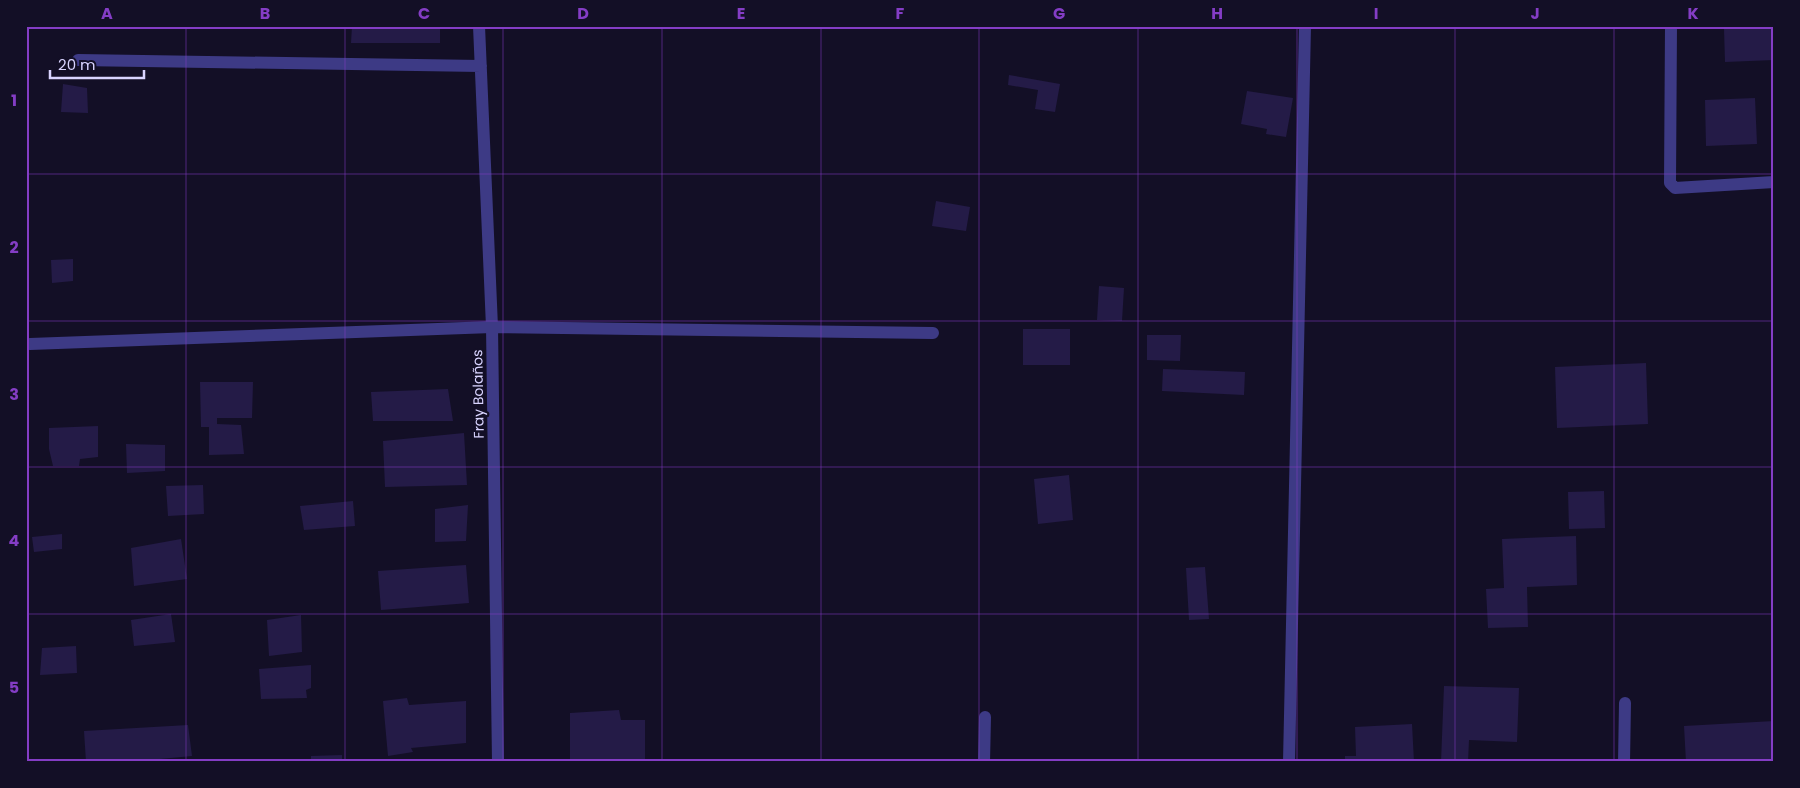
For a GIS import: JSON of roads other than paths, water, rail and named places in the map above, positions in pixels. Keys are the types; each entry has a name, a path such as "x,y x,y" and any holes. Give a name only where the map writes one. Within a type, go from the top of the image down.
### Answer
{"street":[{"name":"Fray Bolaños","path":"479,26 492,328 498,762"},
{"path":"1289,762 1305,26"},
{"path":"1671,26 1670,183 1675,188 1774,182"},
{"path":"78,60 481,66"},
{"path":"30,344 492,328 933,333"},
{"path":"1624,762 1625,703"},
{"path":"984,717 984,762"}]}
